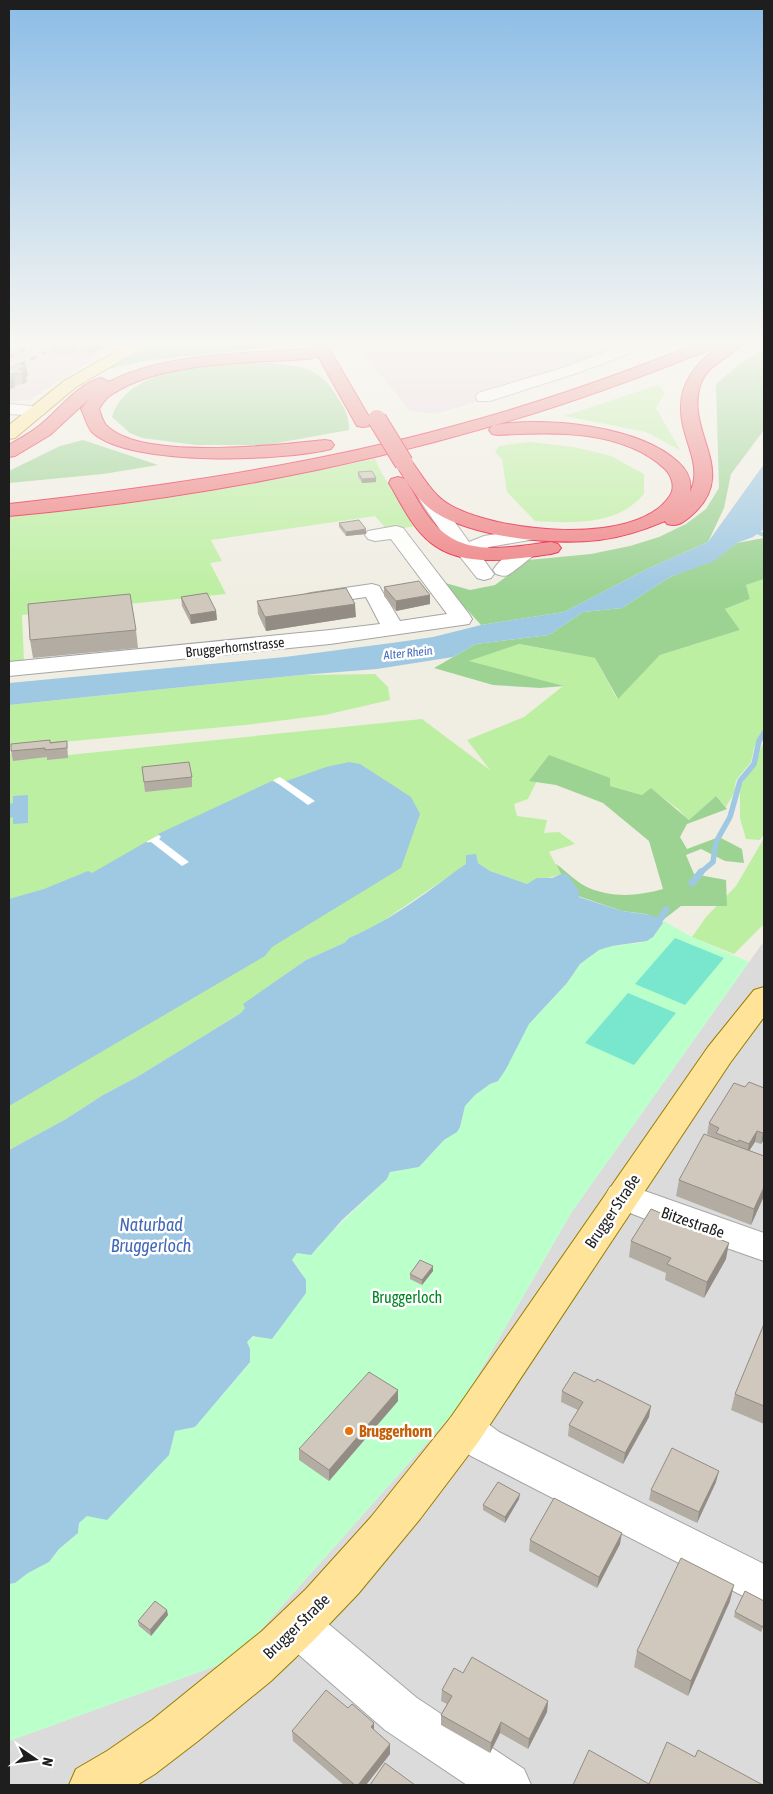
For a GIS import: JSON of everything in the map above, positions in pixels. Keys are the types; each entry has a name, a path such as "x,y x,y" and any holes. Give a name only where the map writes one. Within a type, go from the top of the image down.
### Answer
{"highway":[{"path":"9,452 51,425"},
{"path":"98,425 119,440 139,446 171,452 208,454 255,452 384,438"},
{"path":"9,510 197,485 364,453 494,431 532,428 569,429 604,434 642,446 669,462 681,478 681,489 674,504 661,514 642,523 594,534 531,542 493,553 468,551 449,545 435,536 409,500 396,465 372,425"},
{"path":"9,500 125,486 208,473 384,438 433,425"},
{"path":"364,453 476,425"},
{"path":"396,465 444,510 465,519 531,542 604,542 637,535 674,520 691,507 701,491 704,471 693,425"}],"main road":[{"path":"9,434 20,425"},
{"name":"Brugger Straße","path":"92,1785 167,1738 246,1674 298,1626 373,1547 465,1430 719,1055 759,1012"}],"street":[{"path":"422,490 456,539 487,573"},
{"name":"Bruggerhornstrasse","path":"9,669 222,648 462,619 396,532 375,535"},
{"path":"435,536 456,567 487,573 511,562 531,542"},
{"path":"290,602 372,590 394,628"},
{"name":"Bitzestraße","path":"622,1196 670,1215 764,1247"},
{"path":"465,1430 486,1444 764,1585"},
{"path":"298,1626 401,1714 508,1785"}],"shaded area":[{"path":"764,941 764,1785 9,1785 9,1741 235,1659 462,1403 571,1213"}],"green space":[{"path":"121,425 348,425 349,430 266,445 196,445 142,438 130,433"},
{"path":"609,425 666,425 680,450 646,432"},
{"path":"717,425 764,425 764,430 731,474 724,508 708,542 647,569 564,612 481,625 442,582 470,590 495,585 528,560 591,554 630,546 659,537 686,524 706,509 719,488"},
{"path":"83,440 158,465 103,474 9,483 9,471 60,446"},
{"path":"529,442 574,447 611,456 644,474 644,494 621,512 608,517 579,522 535,521 507,492 502,459 495,452 499,446"},
{"path":"375,459 381,472 415,526 388,531 375,516 211,540 222,561 210,563 226,594 22,615 24,661 9,666 9,517 134,502 256,482"},
{"path":"764,538 764,579 746,585 750,599 725,609 740,630 660,655 618,699 595,658 519,644 469,661 564,686 540,688 493,685 434,668 476,644 549,635 583,612 622,608 670,577 714,560 737,543"},
{"path":"764,579 764,730 754,748 751,762 736,780 734,793 726,807 716,796 689,820 678,809 651,789 642,795 610,786 609,778 549,756 528,799 514,804 517,816 547,820 544,833 559,832 575,844 549,852 561,874 527,884 490,871 478,863 467,864 377,925 349,938 344,943 306,960 283,976 241,1013 66,1119 9,1150 9,754 52,750 68,755 422,719 490,770 467,740 524,717 563,686 468,661 518,644 595,658 617,699 660,655 740,630 725,609 750,599 746,585"},
{"path":"375,674 388,687 390,700 325,715 245,725 9,747 9,705 301,675"},
{"path":"764,742 764,834 760,840 746,839 740,818 740,788"},
{"path":"549,755 610,778 610,786 642,795 651,788 689,820 716,796 727,809 687,824 680,837 687,849 719,837 742,849 744,863 725,861 701,849 686,855 694,874 726,880 727,906 681,906 663,920 646,914 622,911 578,896 567,875 561,874 556,864 585,886 598,891 626,895 663,889 649,841 603,803 556,785 529,781"},
{"path":"764,838 764,924 734,954 692,937 706,917 736,886"},
{"name":"Bruggerloch","path":"660,919 692,937 749,962 571,1213 462,1403 235,1659 9,1741 9,1584 15,1583 28,1573 49,1562 59,1549 76,1535 79,1523 87,1516 107,1519 169,1455 175,1431 195,1427 250,1362 247,1342 255,1336 302,1273 292,1260 297,1253 318,1249 324,1239 387,1179 390,1172 419,1167 444,1140 460,1127 465,1106 475,1095 490,1084 498,1081 529,1024 567,983 580,964 599,950 612,946 640,943 651,939 663,923"},
{"path":"675,938 724,958 685,1005 635,984"},
{"path":"628,993 676,1013 634,1065 585,1043"}],"water":[{"name":"Alter Rhein","path":"764,464 764,529 753,537 737,543 714,561 670,577 622,608 583,612 549,635 476,644 453,657 377,669 9,705 9,683 285,657 433,637 481,625 564,612 647,569 708,542"},
{"path":"349,762 360,764 411,797 420,814 401,868 272,947 265,956 9,1106 9,899 44,889 88,871 92,873 146,842 148,843 161,837 158,834 272,781 278,784 326,767"},
{"path":"28,795 28,823 13,824 13,817 9,818 9,804 13,803 13,796"},
{"name":"Naturbad Bruggerloch","path":"476,854 478,863 490,871 527,884 537,878 552,878 561,874 567,874 579,891 579,897 622,911 651,915 660,919 663,923 653,937 647,941 612,946 599,950 580,964 567,983 529,1024 498,1081 490,1084 475,1095 465,1106 457,1132 444,1140 419,1167 390,1172 387,1179 342,1220 311,1255 297,1253 292,1260 306,1280 306,1293 272,1339 253,1336 247,1342 250,1349 250,1362 195,1427 175,1431 169,1455 107,1520 87,1516 79,1523 78,1533 59,1549 49,1562 28,1573 15,1583 9,1584 9,1150 66,1119 241,1013 245,1008 243,1004 306,960 344,943 349,938 398,912 466,864 466,855"}],"pier":[{"path":"280,777 315,801 308,805 273,780"},
{"path":"159,835 161,837 159,839 189,862 182,866 151,842 146,842"}],"building":[{"path":"372,471 376,478 362,479 358,472"},
{"path":"359,520 366,529 346,532 339,523"},
{"path":"419,581 430,595 396,601 384,587"},
{"path":"346,588 355,604 265,617 257,601"},
{"path":"207,593 216,611 190,615 181,597"},
{"path":"130,594 136,630 30,640 28,604"},
{"path":"50,740 50,743 67,741 67,748 11,751 11,744"},
{"path":"189,762 192,777 144,782 142,767"},
{"path":"749,1082 764,1088 764,1131 763,1133 757,1131 749,1144 739,1140 738,1142 716,1133 719,1128 709,1123 734,1083 745,1087"},
{"path":"704,1134 764,1156 764,1187 754,1209 679,1180"},
{"path":"651,1209 685,1226 729,1243 707,1282 667,1264 671,1258 631,1241"},
{"path":"420,1260 433,1266 422,1280 410,1274"},
{"path":"764,1324 764,1406 735,1394"},
{"path":"369,1372 398,1390 329,1470 299,1449"},
{"path":"574,1372 595,1382 597,1379 651,1406 625,1453 569,1425 583,1402 562,1391"},
{"path":"672,1448 719,1471 699,1512 651,1490"},
{"path":"498,1482 520,1494 505,1517 483,1505"},
{"path":"554,1498 622,1533 599,1577 530,1540"},
{"path":"681,1558 734,1585 691,1681 637,1651"},
{"path":"745,1591 764,1601 763,1627 735,1612"},
{"path":"155,1601 167,1610 150,1630 138,1621"},
{"path":"472,1657 548,1701 529,1739 501,1722 491,1743 441,1715 452,1696 442,1690 454,1668 463,1673"},
{"path":"326,1690 348,1708 352,1704 374,1723 371,1727 390,1744 358,1785 355,1785 292,1731"},
{"path":"667,1742 695,1757 698,1750 763,1785 573,1785 589,1750 649,1784"},
{"path":"385,1763 415,1785 370,1785"}],"waterway":[{"path":"752,530 764,535"},
{"path":"701,872 713,862 716,842 730,817 740,781 754,764 759,741 764,733"},
{"path":"692,883 701,872"},
{"path":"660,919 666,910"}],"place":[{"name":"Bruggerhorn","path":"349,1431"}]}
